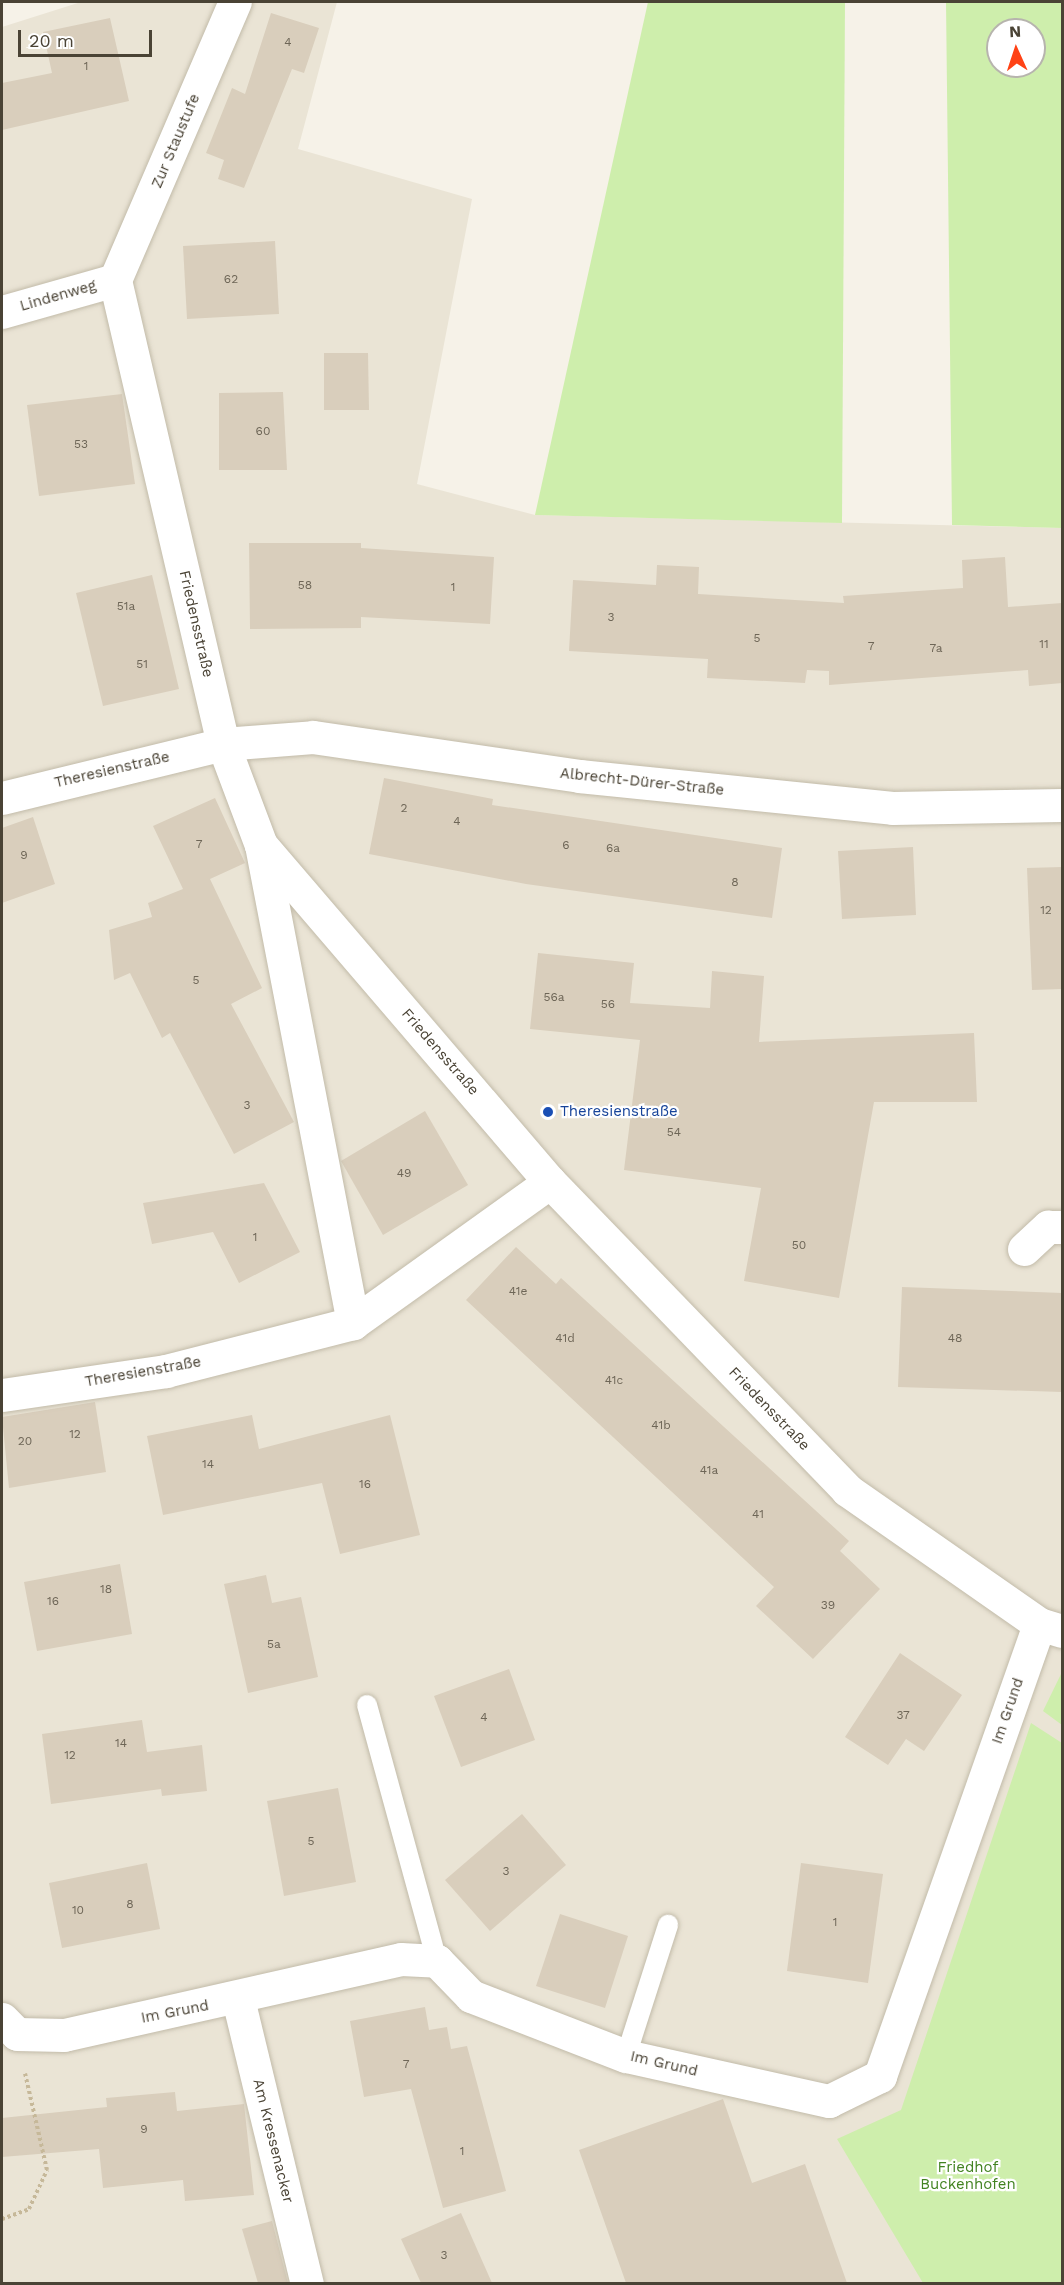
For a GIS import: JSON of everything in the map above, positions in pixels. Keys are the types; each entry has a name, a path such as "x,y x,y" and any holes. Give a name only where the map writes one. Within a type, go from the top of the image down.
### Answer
{"street":[{"name":"Zur Staustufe","path":"115,280 235,2"},
{"name":"Lindenweg","path":"2,312 115,280"},
{"name":"Friedensstraße","path":"115,280 223,744 261,845 550,1182 847,1490 1051,1628"},
{"name":"Albrecht-Dürer-Straße","path":"223,744 313,737 579,776 892,808 1062,806"},
{"name":"Theresienstraße","path":"2,798 223,744"},
{"path":"261,845 353,1323"},
{"name":"Theresienstraße","path":"2,1395 165,1371 353,1323 550,1182"},
{"path":"1024,1249 1048,1227 1062,1227"},
{"name":"Im Grund","path":"9,2027 64,2035 238,1999 401,1959 436,1961 471,1996 626,2056 829,2101 880,2076 1051,1628"},
{"name":"Am Kressenacker","path":"238,1999 307,2283"}],"lane":[{"path":"367,1705 436,1961"},
{"path":"626,2056 668,1925"}],"path":[{"path":"2,2219 29,2209 46,2170 9,2027"}],"shaded area":[{"path":"81,2 337,2 298,149 472,199 417,484 535,515 1062,528 1062,2283 2,2283 2,27"}],"green space":[{"path":"648,2 845,2 842,523 535,515"},
{"path":"946,2 1062,2 1062,528 952,525"},
{"path":"1062,1672 1062,1725 1043,1711"},
{"name":"Friedhof Buckenhofen","path":"1031,1723 1062,1743 1062,2283 923,2283 837,2139 901,2110"}],"building":[{"path":"271,13 319,28 304,73 292,69 244,188 218,179 224,160 206,153 232,88 245,94"},
{"path":"110,18 129,101 2,130 2,83 52,73 43,32"},
{"path":"275,241 279,314 187,319 183,246"},
{"path":"324,353 368,353 369,410 324,410"},
{"path":"283,392 287,470 219,470 219,393"},
{"path":"122,394 135,484 39,496 27,405"},
{"path":"249,543 361,543 361,548 494,557 490,624 361,617 361,628 250,629"},
{"path":"1005,557 1008,607 1062,603 1062,683 1029,686 1028,670 829,685 829,671 807,670 805,683 707,678 708,659 569,651 573,580 656,585 657,565 699,567 698,594 844,603 843,596 963,588 962,560"},
{"path":"152,575 179,689 103,706 76,593"},
{"path":"384,778 493,799 492,805 782,848 772,918 526,884 369,854"},
{"path":"215,798 245,863 210,879 262,988 231,1004 294,1122 234,1154 170,1033 162,1038 130,973 114,980 109,930 152,917 148,903 183,889 153,826"},
{"path":"33,817 55,884 2,903 2,828"},
{"path":"913,847 916,915 842,919 838,851"},
{"path":"1062,867 1062,989 1032,990 1027,868"},
{"path":"538,953 634,963 630,1003 710,1008 712,971 764,976 759,1042 974,1033 977,1102 874,1102 839,1298 744,1281 761,1188 624,1170 640,1040 530,1029"},
{"path":"425,1111 468,1185 383,1235 341,1161"},
{"path":"264,1183 300,1252 239,1283 213,1232 152,1244 143,1203"},
{"path":"516,1247 556,1284 561,1278 849,1541 840,1551 880,1589 813,1659 756,1606 774,1587 466,1300"},
{"path":"902,1287 1062,1293 1062,1392 898,1387"},
{"path":"95,1402 106,1472 9,1488 2,1417"},
{"path":"252,1415 259,1449 390,1415 420,1535 340,1554 322,1483 163,1515 147,1436"},
{"path":"120,1564 132,1634 37,1651 24,1582"},
{"path":"266,1575 272,1603 301,1597 318,1677 248,1693 224,1584"},
{"path":"900,1653 962,1695 924,1751 906,1739 888,1765 845,1737"},
{"path":"509,1669 535,1740 461,1767 434,1696"},
{"path":"142,1720 147,1752 202,1745 207,1791 162,1796 161,1789 51,1804 42,1734"},
{"path":"338,1788 356,1882 284,1896 267,1801"},
{"path":"522,1814 566,1865 490,1931 445,1880"},
{"path":"147,1863 160,1929 62,1948 49,1883"},
{"path":"801,1863 883,1874 868,1983 787,1971"},
{"path":"560,1914 628,1936 605,2008 536,1986"},
{"path":"425,2007 429,2030 447,2027 451,2049 467,2046 506,2191 443,2208 411,2089 364,2097 350,2021"},
{"path":"175,2092 177,2111 244,2104 254,2195 185,2201 183,2180 103,2188 99,2149 2,2157 2,2118 107,2107 106,2098"},
{"path":"723,2099 752,2183 805,2164 847,2283 626,2283 579,2150"},
{"path":"461,2213 492,2283 421,2283 401,2239"},
{"path":"272,2221 288,2283 258,2283 242,2229"}],"place":[{"name":"Theresienstraße","path":"548,1112"}]}
